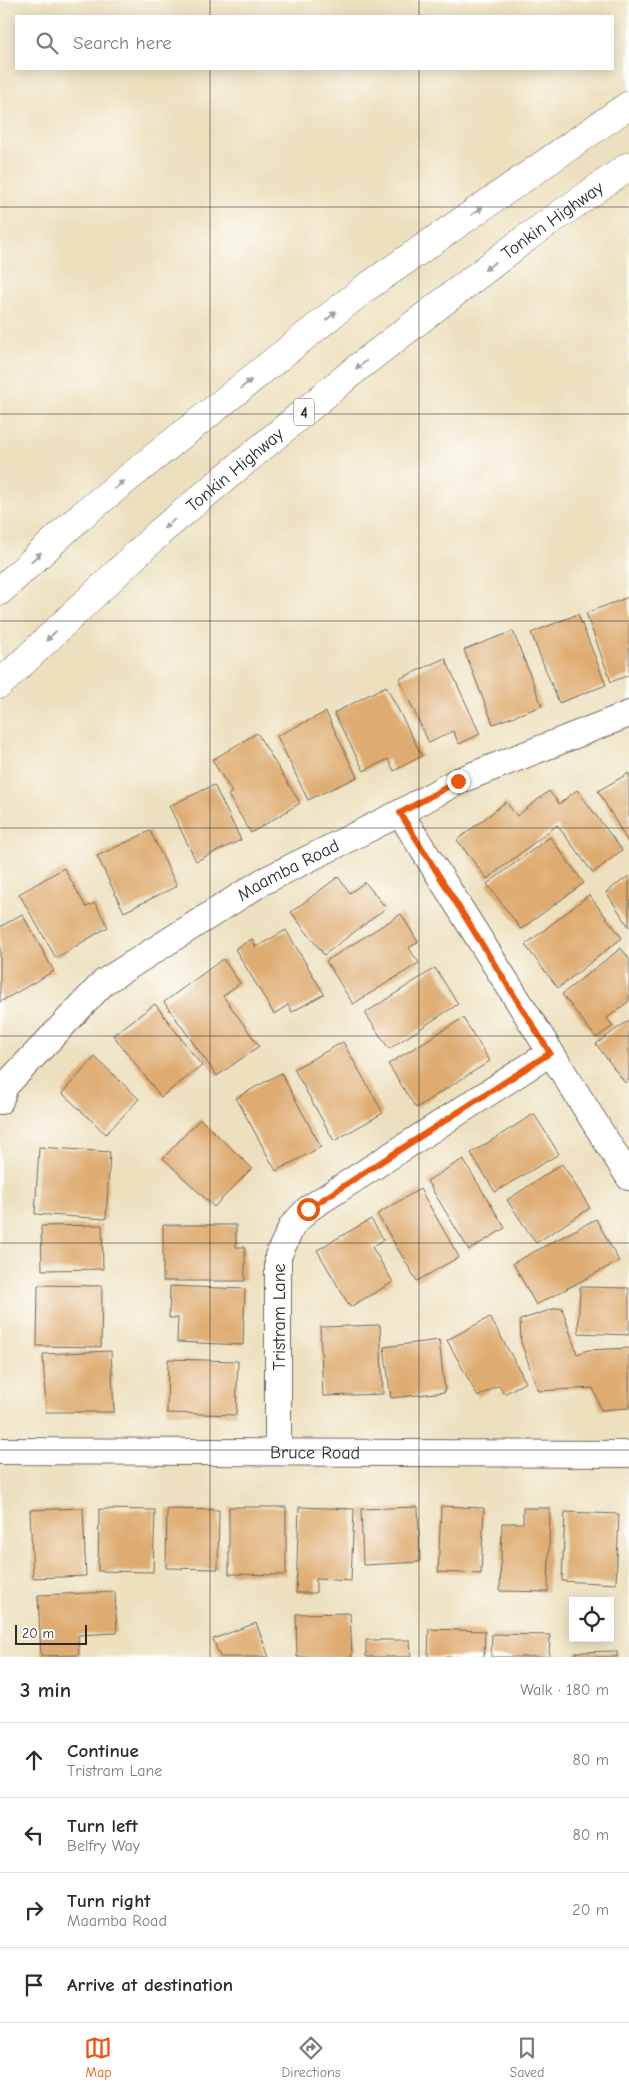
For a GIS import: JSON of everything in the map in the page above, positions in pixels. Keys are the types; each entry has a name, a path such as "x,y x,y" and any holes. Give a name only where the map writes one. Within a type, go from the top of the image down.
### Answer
{"highway":[{"path":"0,590 81,516 364,289 629,106"},
{"name":"Tonkin Highway","path":"0,684 161,531 356,369 525,239 629,166"}],"street":[{"name":"Maamba Road","path":"0,1101 5,1086 104,982 262,882 400,813 458,781 629,714"},
{"path":"400,813 629,1176"},
{"name":"Tristram Lane","path":"278,1452 278,1256 292,1226 308,1209 550,1053"},
{"name":"Bruce Road","path":"0,1451 629,1454"}],"building":[{"path":"629,597 629,675 611,682 586,613"},
{"path":"578,614 606,685 559,703 531,633"},
{"path":"513,631 542,706 493,724 464,650"},
{"path":"445,658 480,734 459,744 453,731 429,743 399,679"},
{"path":"386,686 422,756 394,771 388,759 364,771 334,713"},
{"path":"326,712 357,777 308,800 277,736"},
{"path":"257,733 300,803 251,833 228,795 232,792 212,760"},
{"path":"629,773 629,844 598,791"},
{"path":"214,785 241,840 196,861 169,806"},
{"path":"577,790 622,850 593,873 557,825 487,879 457,840 506,802 517,816 549,791 559,804"},
{"path":"150,831 177,886 124,912 97,856"},
{"path":"550,837 584,883 521,929 487,884"},
{"path":"64,868 86,907 95,903 108,927 56,958 19,894"},
{"path":"629,876 629,927 606,892"},
{"path":"338,877 350,893 365,882 386,908 324,955 291,912"},
{"path":"589,895 622,938 558,988 525,945"},
{"path":"22,914 54,971 0,1002 0,927"},
{"path":"401,914 418,942 409,948 419,963 353,1004 326,961"},
{"path":"286,930 324,994 292,1012 288,1005 274,1014 235,949 252,939 256,947"},
{"path":"621,948 629,958 629,1001 607,1018 613,1026 596,1038 562,994"},
{"path":"223,959 240,983 223,996 259,1046 217,1076 164,1002"},
{"path":"435,968 458,1004 389,1049 365,1013"},
{"path":"155,1004 202,1066 161,1097 113,1035"},
{"path":"463,1018 490,1061 416,1108 388,1064"},
{"path":"629,1020 629,1080 625,1083 596,1044"},
{"path":"343,1042 383,1113 334,1141 294,1069"},
{"path":"95,1057 139,1099 106,1134 62,1093"},
{"path":"281,1073 321,1147 276,1171 236,1098"},
{"path":"534,1114 559,1154 495,1192 471,1153"},
{"path":"200,1119 252,1168 214,1207 163,1158"},
{"path":"39,1147 110,1152 106,1219 35,1214"},
{"path":"463,1159 505,1228 469,1250 427,1181"},
{"path":"562,1164 590,1208 536,1243 507,1200"},
{"path":"420,1189 459,1257 417,1281 377,1214"},
{"path":"371,1219 384,1240 372,1247 393,1282 350,1307 317,1250"},
{"path":"596,1219 619,1261 536,1305 513,1263"},
{"path":"102,1225 103,1269 42,1270 41,1226"},
{"path":"163,1225 236,1225 236,1247 245,1247 245,1281 163,1281"},
{"path":"38,1285 102,1286 101,1347 37,1346"},
{"path":"170,1286 245,1289 243,1345 177,1342 178,1318 169,1318"},
{"path":"580,1287 629,1288 629,1335 578,1333"},
{"path":"562,1308 577,1354 588,1350 629,1348 629,1408 601,1410 593,1388 538,1391 521,1342 520,1320 553,1309"},
{"path":"490,1317 526,1382 504,1394 499,1385 478,1397 447,1340"},
{"path":"380,1325 383,1394 323,1396 320,1327"},
{"path":"439,1340 445,1392 391,1398 384,1347"},
{"path":"111,1351 114,1412 46,1412 43,1354"},
{"path":"168,1359 238,1361 236,1415 167,1413"},
{"path":"441,1506 484,1508 481,1574 438,1572"},
{"path":"229,1507 286,1507 286,1575 229,1574"},
{"path":"299,1507 354,1509 351,1581 316,1579 316,1593 296,1593"},
{"path":"418,1507 420,1562 363,1565 361,1509"},
{"path":"83,1508 86,1576 33,1578 30,1510"},
{"path":"523,1508 550,1508 548,1592 500,1591 502,1523 523,1523"},
{"path":"99,1509 155,1510 153,1572 98,1571"},
{"path":"167,1509 219,1510 218,1569 166,1568"},
{"path":"565,1512 619,1514 616,1584 562,1581"},
{"path":"115,1592 117,1633 78,1635 79,1655 41,1656 38,1595"},
{"path":"350,1613 352,1657 297,1657 296,1614"},
{"path":"256,1623 269,1657 220,1657 213,1639"},
{"path":"429,1629 485,1631 484,1657 428,1657"},
{"path":"492,1634 550,1635 549,1657 491,1657"},
{"path":"366,1640 410,1640 411,1657 366,1657"},
{"path":"617,1651 617,1657 576,1657 576,1652"}],"route":[{"path":"308,1209 550,1053 400,813 458,781"}]}
